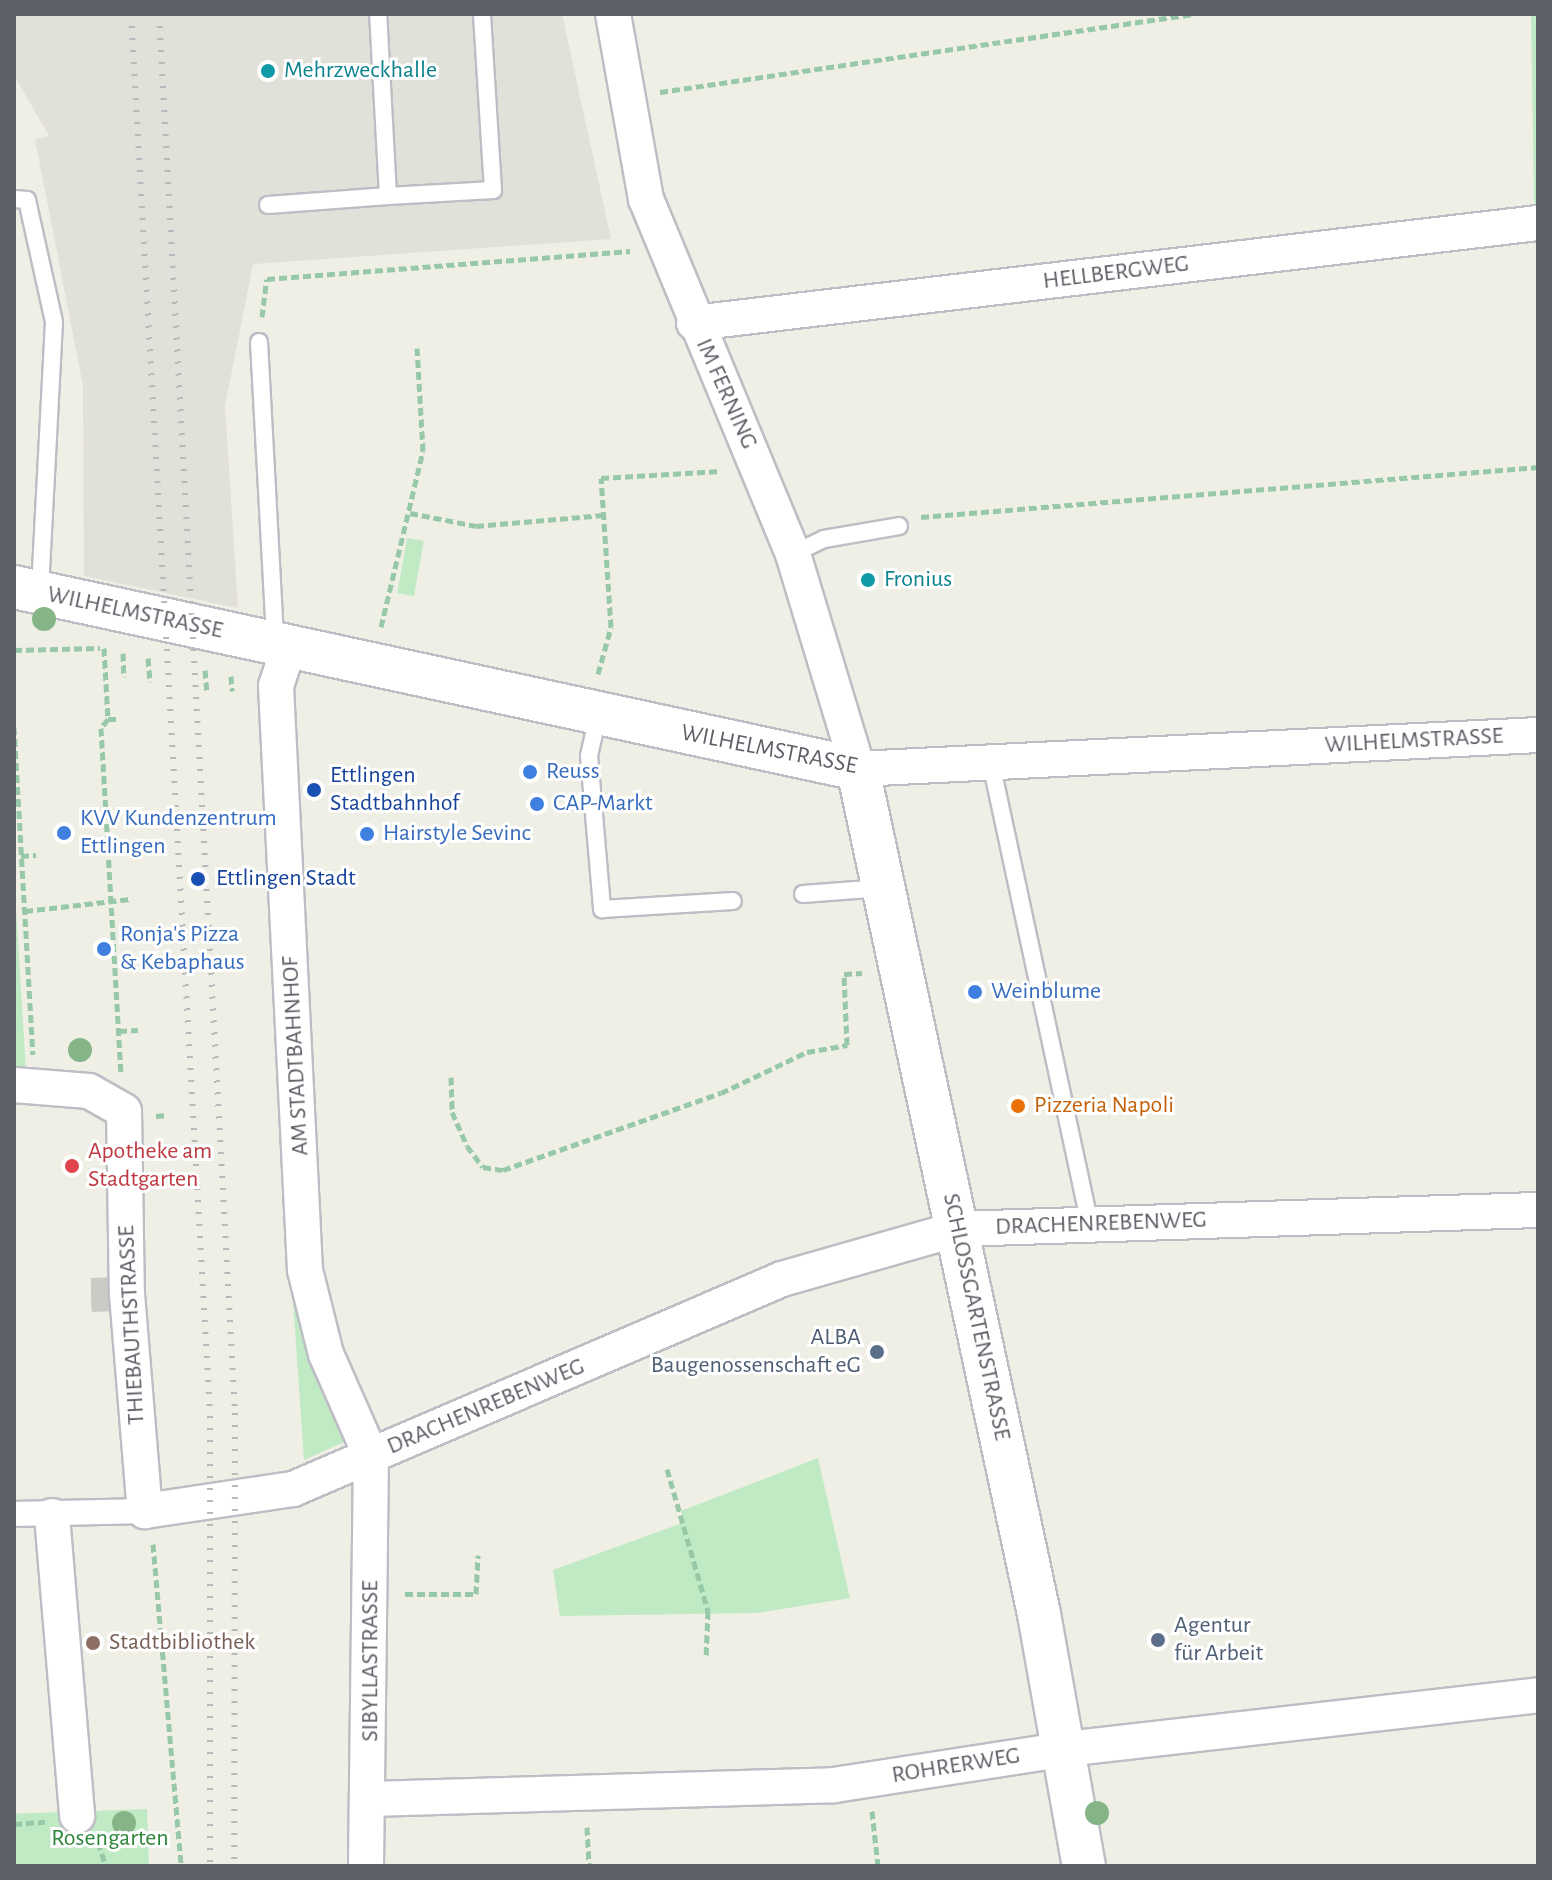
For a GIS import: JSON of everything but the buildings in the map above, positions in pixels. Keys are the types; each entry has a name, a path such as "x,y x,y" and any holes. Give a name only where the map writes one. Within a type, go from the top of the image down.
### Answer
{"street":[{"name":"IM FERNING","path":"613,14 626,97 661,243 793,554 858,769"},
{"name":"HELLBERGWEG","path":"694,323 1538,223"},
{"name":"WILHELMSTRASSE","path":"27,590 858,769 1538,735"},
{"name":"AM STADTBAHNHOF","path":"282,644 276,686 305,1270 326,1354 371,1456"},
{"name":"SCHLOSSGARTENSTRASSE","path":"858,769 1066,1749 1084,1866"},
{"path":"24,1086 89,1091 124,1111"},
{"name":"THIEBAUTHSTRASSE","path":"124,1111 127,1294 145,1511"},
{"name":"DRACHENREBENWEG","path":"145,1511 293,1489 782,1279 958,1229 1538,1210"},
{"name":"SIBYLLASTRASSE","path":"366,1866 371,1799 371,1456"},
{"path":"14,1514 52,1516 145,1511"},
{"path":"52,1516 77,1816"},
{"name":"ROHRERWEG","path":"371,1799 586,1796 868,1780 1066,1749 1538,1695"}],"lane":[{"path":"378,14 388,196"},
{"path":"268,205 493,190 482,14"},
{"path":"14,199 27,200 54,322 27,590"},
{"path":"259,342 282,644"},
{"path":"793,554 824,539 899,526"},
{"path":"592,714 589,756 602,909 733,901"},
{"path":"991,763 1090,1225"},
{"path":"803,894 884,888"}],"path":[{"path":"626,97 1193,14"},
{"path":"259,342 267,279 661,243"},
{"path":"371,666 423,451 417,348"},
{"path":"592,714 611,627 601,478 726,471 755,460"},
{"path":"899,526 908,518 1538,467"},
{"path":"410,513 476,526 604,515"},
{"path":"14,650 104,648 108,719 101,728 124,1111"},
{"path":"123,653 124,677"},
{"path":"148,658 150,682"},
{"path":"205,670 207,693"},
{"path":"231,676 232,691"},
{"path":"108,719 120,719"},
{"path":"14,730 17,842 25,911 24,1086"},
{"path":"82,853 108,851"},
{"path":"21,856 36,855"},
{"path":"14,881 22,882"},
{"path":"25,911 130,899"},
{"path":"451,1077 452,1112 467,1146 483,1167 503,1170 721,1093 807,1052 847,1045 844,974 903,971"},
{"path":"119,1031 138,1030"},
{"path":"667,1469 708,1611 706,1658"},
{"path":"145,1511 181,1866"},
{"path":"372,1594 476,1594 478,1555"},
{"path":"868,1780 878,1866"},
{"path":"586,1796 589,1866"}],"shaded area":[{"path":"14,14 562,14 611,239 253,264 225,406 238,608 84,576 83,386 35,139 49,136 14,75"}],"green space":[{"path":"1531,14 1538,14 1538,238 1534,200"},
{"path":"407,538 424,541 414,596 397,593"},
{"path":"14,875 26,1072 14,1071"},
{"path":"293,1301 344,1442 304,1460"},
{"path":"818,1458 850,1598 757,1613 560,1616 553,1570 685,1522 681,1511"},
{"name":"Rosengarten","path":"147,1809 149,1866 16,1866 14,1814"}],"tunnel":[{"path":"91,1295 127,1294"}],"railway":[{"path":"131,14 210,1416 210,1866"},
{"path":"159,14 235,1413 234,1866"}],"place":[{"name":"Mehrzweckhalle","path":"268,71"},
{"name":"Fronius","path":"868,580"},
{"name":"Reuss","path":"530,772"},
{"name":"Ettlingen Stadtbahnhof","path":"314,790"},
{"name":"CAP-Markt","path":"537,804"},
{"name":"KVV Kundenzentrum Ettlingen","path":"64,833"},
{"name":"Hairstyle Sevinc","path":"367,834"},
{"name":"Ettlingen Stadt","path":"198,879"},
{"name":"Ronja's Pizza & Kebaphaus","path":"104,949"},
{"name":"Weinblume","path":"975,992"},
{"name":"Pizzeria Napoli","path":"1018,1106"},
{"name":"Apotheke am Stadtgarten","path":"72,1166"},
{"name":"ALBA Baugenossenschaft eG","path":"877,1352"},
{"name":"Agentur für Arbeit","path":"1158,1640"},
{"name":"Stadtbibliothek","path":"93,1643"}]}
